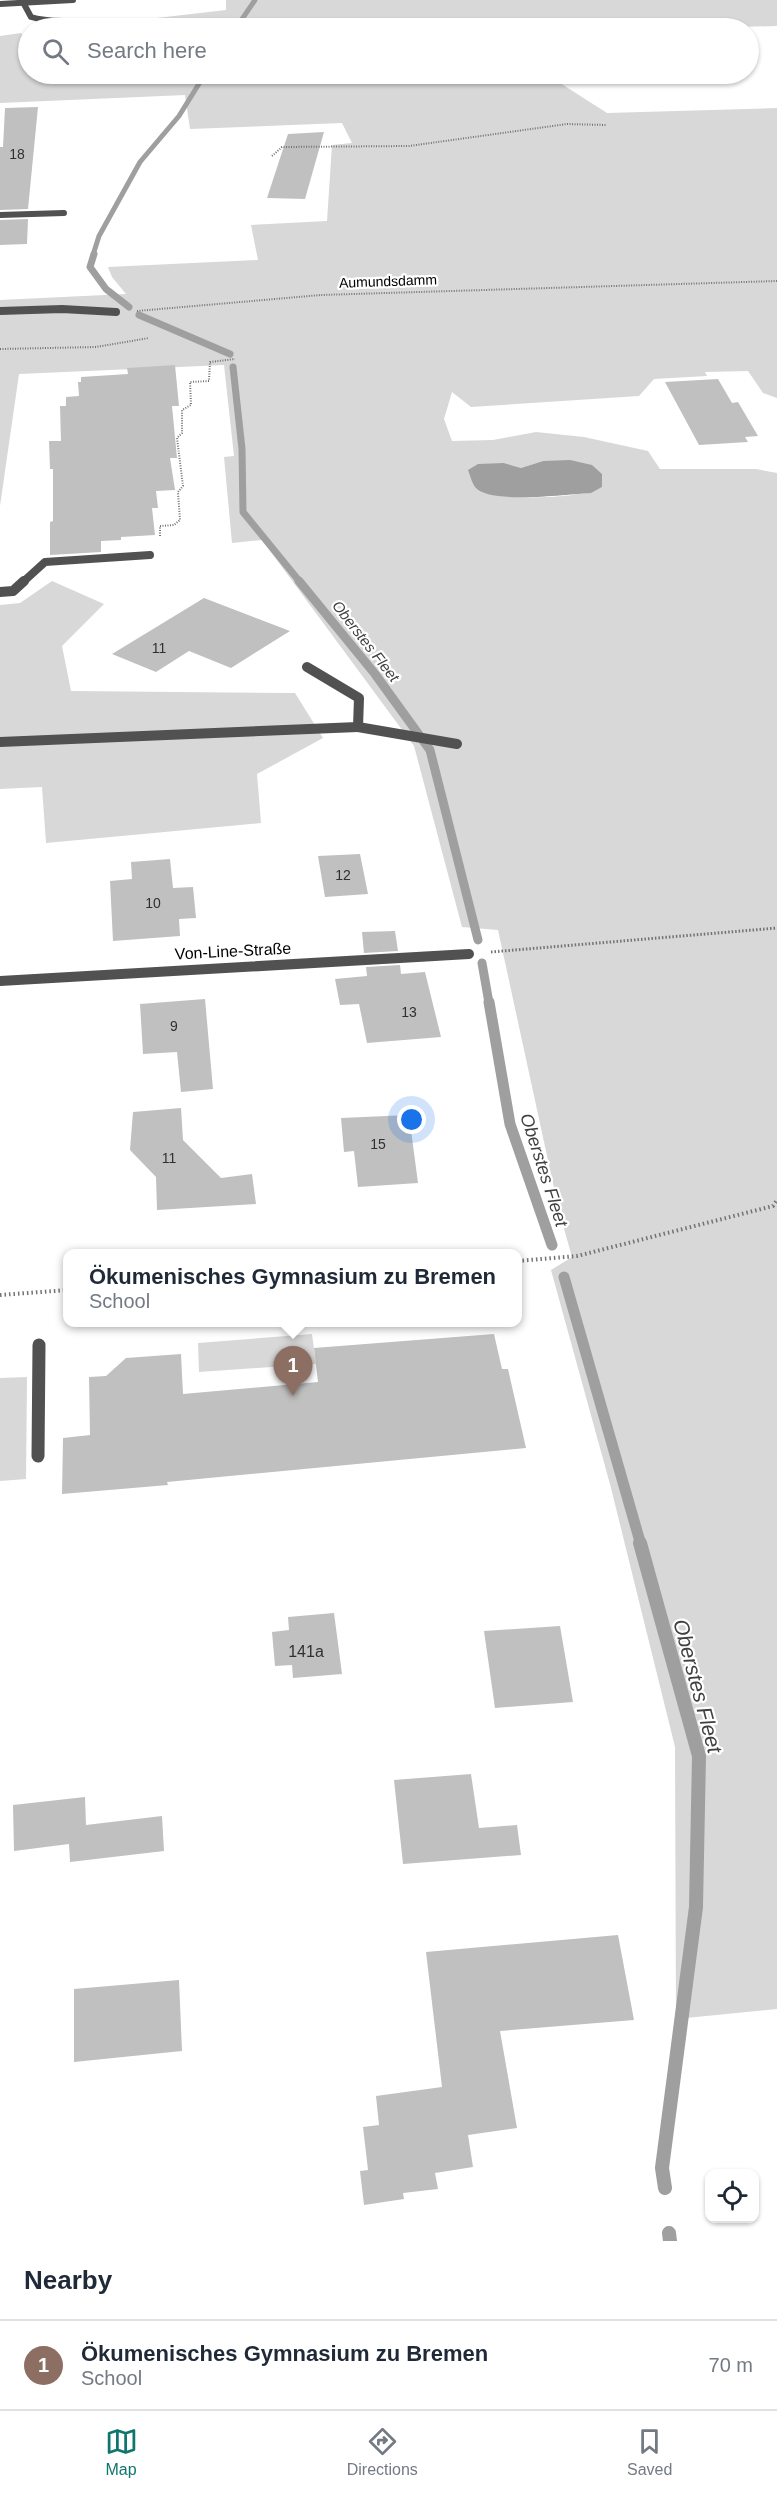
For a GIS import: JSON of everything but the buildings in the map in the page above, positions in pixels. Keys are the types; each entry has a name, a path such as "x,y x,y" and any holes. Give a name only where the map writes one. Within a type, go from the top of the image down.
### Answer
{"street":[{"path":"0,4 73,0"},
{"path":"24,4 34,18"},
{"path":"0,215 64,213"},
{"path":"0,311 62,309 116,312"},
{"path":"0,592 13,591 45,562 150,555"},
{"path":"307,667 359,698 358,728"},
{"path":"0,742 358,728 457,744"},
{"name":"Von-Line-Straße","path":"0,981 469,954"},
{"path":"38,1456 39,1345"}],"path":[{"path":"272,156 282,147 409,146 567,124 606,125"},
{"name":"Aumundsdamm","path":"116,312 321,295 777,280"},
{"path":"0,349 112,345 149,338"},
{"path":"150,555 151,542 160,537 160,526 174,525 180,520 178,492 183,486 177,438 182,433 182,410 191,405 190,382 209,381 210,362 235,359"},
{"path":"469,954 777,928"},
{"path":"522,1261 577,1256 775,1206 777,1200"},
{"path":"0,1295 63,1290"}],"shaded area":[{"path":"226,0 777,0 777,26 759,26 759,18 157,18 226,10"},
{"path":"18,33 18,84 562,84 607,113 777,108 777,398 763,393 748,371 705,372 707,376 654,379 639,396 471,407 452,392 444,419 452,441 493,440 536,432 584,437 648,451 660,469 756,469 777,473 777,2009 676,2019 675,1747 611,1488 551,1270 572,1257 559,1211 498,930 462,927 414,746 262,540 232,543 224,457 234,456 224,365 19,374 0,506 0,300 126,294 112,277 108,267 258,260 251,225 327,221 332,145 352,143 342,123 190,129 185,95 0,103 0,36","holes":["543,461 602,487 591,491 544,497 485,493 504,463 521,468"]},
{"path":"570,460 592,465 602,474 602,487 591,493 530,497 496,496 475,487 468,470 478,464 504,463 521,468 543,461"},
{"path":"52,581 104,604 62,646 71,691 295,693 323,738 257,774 261,823 46,843 42,787 0,789 0,605 20,603"},
{"path":"312,1334 316,1364 199,1372 198,1343"},
{"path":"27,1377 26,1479 0,1481 0,1378"}],"waterway":[{"name":"Oberstes Fleet","path":"243,18 255,0"},
{"name":"Oberstes Fleet","path":"93,255 99,236 140,162 179,116 199,84"},
{"name":"Oberstes Fleet","path":"94,254 90,267 106,289 129,307"},
{"name":"Oberstes Fleet","path":"139,315 230,354"},
{"name":"Oberstes Fleet","path":"233,367 242,449 243,512 300,582"},
{"name":"Oberstes Fleet","path":"299,581 375,674 430,750 478,940"},
{"name":"Oberstes Fleet","path":"482,963 489,1003"},
{"name":"Oberstes Fleet","path":"489,1002 510,1124 552,1245"},
{"name":"Oberstes Fleet","path":"564,1277 641,1545"},
{"name":"Oberstes Fleet","path":"640,1543 699,1756 696,1907 662,2168 665,2188"},
{"name":"Oberstes Fleet","path":"669,2233 670,2241"}],"place":[{"name":"Ökumenisches Gymnasium zu Bremen","path":"293,1396"}]}
